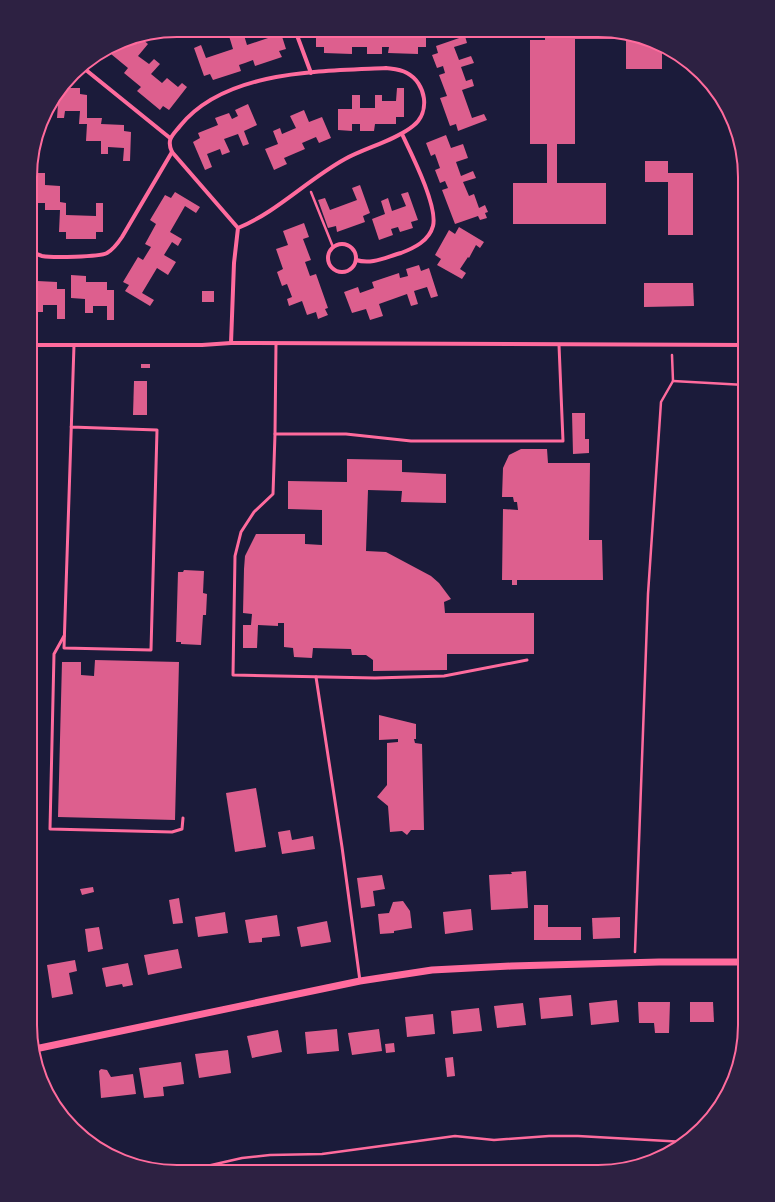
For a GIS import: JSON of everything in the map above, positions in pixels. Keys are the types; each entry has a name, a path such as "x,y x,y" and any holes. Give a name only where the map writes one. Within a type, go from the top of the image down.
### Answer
{"street":[{"path":"297,37 311,73"},
{"path":"231,343 234,263 238,228 172,152 169,145 170,138 185,120 201,106 215,97 237,88 267,79 311,73 386,68 406,72 414,78 420,86 425,101 420,119 414,126 402,134 345,159 307,183 266,214 253,222 238,228"},
{"path":"86,71 170,138"},
{"path":"356,260 371,262 406,251 423,242 433,227 433,211 416,163 402,134"},
{"path":"37,253 42,256 87,256 102,255 109,252 125,232 172,152"},
{"path":"348,245 354,251 356,260 355,264 349,271 339,272 331,267 328,258 333,247 348,245"},
{"path":"37,345 202,345 231,343 738,345"},
{"path":"39,1048 360,981 432,970 635,962 738,962"}],"lane":[{"path":"276,343 274,494 254,512 241,532 235,556 233,675 375,678 444,676 527,660"},
{"path":"71,427 157,430 151,650 64,648 65,634 71,427 74,345"},
{"path":"275,434 346,434 411,441 563,440 559,345"},
{"path":"65,634 54,654 50,829 172,832 182,829 182,818"},
{"path":"316,677 341,839 360,981"}],"path":[{"path":"307,183 333,247"},
{"path":"635,962 648,594 661,402 673,381 672,344"},
{"path":"673,381 738,385"},
{"path":"211,1165 242,1158 270,1155 322,1154 456,1136 494,1140 549,1136 578,1136 675,1141"}],"building":[{"path":"229,37 245,37 247,45 271,37 282,37 286,49 279,51 282,57 255,66 253,60 239,65 241,71 213,80 210,74 204,76 194,48 201,45 206,58 233,49"},
{"path":"316,37 426,37 426,47 418,47 418,54 388,53 389,47 382,47 382,54 367,54 367,47 352,47 352,54 324,53 324,47 316,47"},
{"path":"465,37 467,43 454,47 459,60 471,56 474,63 461,67 466,81 472,79 474,86 462,90 472,118 484,114 487,120 458,131 456,124 450,126 440,98 447,96 439,75 445,73 443,66 437,68 432,55 438,53 436,46"},
{"path":"545,37 607,37 620,39 575,39 575,144 557,144 557,183 606,183 606,224 513,224 513,183 547,183 547,144 530,144 530,40 545,40"},
{"path":"626,40 643,44 662,52 662,69 626,69"},
{"path":"145,41 148,44 138,56 149,64 154,59 160,64 151,74 162,83 167,78 178,87 182,83 187,87 169,110 163,106 160,110 137,91 141,87 124,73 128,68 111,54 132,44"},
{"path":"69,88 80,88 80,94 87,95 87,118 102,118 101,124 124,125 124,131 131,132 130,161 123,161 124,148 108,147 108,154 101,154 101,141 86,141 87,124 79,124 80,111 65,111 64,118 57,118 58,104"},
{"path":"397,88 404,88 404,117 396,117 396,124 375,124 374,131 360,131 360,124 352,124 352,131 338,130 338,109 352,109 352,95 360,95 360,108 375,108 375,95 382,95 382,101 396,101"},
{"path":"248,104 257,125 244,131 249,144 243,146 238,134 224,139 230,152 222,155 220,149 207,154 212,167 205,170 193,142 200,138 198,133 218,125 215,118 229,113 232,119 238,116 235,110"},
{"path":"304,110 309,122 322,117 331,138 319,143 316,137 302,143 305,149 284,158 287,164 274,170 265,149 278,144 273,131 280,128 282,134 296,128 290,116"},
{"path":"446,135 451,148 463,144 468,158 456,162 461,176 473,171 476,178 463,182 469,196 474,194 479,208 485,205 488,212 485,213 487,218 480,220 478,216 455,224 442,190 448,188 445,181 440,183 435,170 440,168 435,154 431,156 426,143"},
{"path":"645,161 668,161 668,173 693,173 693,235 668,235 668,182 645,182"},
{"path":"38,173 45,173 45,185 60,186 60,202 66,203 66,215 96,216 96,203 103,203 103,232 96,232 96,239 66,239 66,232 59,232 60,210 45,210 45,203 37,203"},
{"path":"360,185 370,213 363,216 365,222 337,232 336,226 328,228 318,200 325,198 330,210 357,200 352,188"},
{"path":"175,192 200,207 196,213 185,206 170,232 182,239 178,246 172,242 164,255 176,262 168,275 157,268 142,293 154,300 150,306 125,291 129,285 123,282 138,257 143,260 151,247 145,244 156,224 150,220 165,195 171,198"},
{"path":"408,192 418,220 411,222 413,228 400,232 398,227 391,229 393,235 379,240 372,219 385,214 381,201 388,198 392,211 406,206 401,194"},
{"path":"304,223 309,237 303,239 311,260 305,262 310,276 316,274 328,308 325,309 328,315 318,319 316,312 307,315 302,301 289,306 287,299 292,297 287,284 282,286 277,272 283,269 276,249 288,245 283,231"},
{"path":"459,227 484,242 480,248 476,245 469,258 468,257 460,269 466,273 462,279 437,265 441,259 435,255 449,230 455,234"},
{"path":"419,265 421,271 429,268 438,296 431,298 427,287 414,291 418,304 411,306 407,294 379,304 383,316 370,320 366,309 352,313 344,292 358,287 360,293 374,288 372,282 399,273 400,278 408,276 406,269"},
{"path":"71,275 86,276 86,282 107,282 107,290 114,290 114,320 107,320 107,306 93,306 93,313 85,313 85,299 71,298"},
{"path":"37,281 57,282 57,289 65,289 65,319 57,319 57,305 43,305 43,312 37,312"},
{"path":"644,283 693,283 694,306 644,307"},
{"path":"202,291 214,291 214,302 202,302"},
{"path":"141,364 150,364 150,368 141,368"},
{"path":"134,381 147,381 147,415 133,415"},
{"path":"572,413 585,413 585,439 589,439 589,453 573,454"},
{"path":"521,449 547,449 548,463 590,463 589,540 602,540 603,580 517,580 517,585 512,585 512,580 502,580 503,509 518,510 517,502 514,502 513,497 502,497 503,468 509,455"},
{"path":"347,459 402,460 402,472 446,474 446,503 401,502 402,491 368,490 366,551 386,552 431,576 439,583 451,599 444,602 445,613 534,613 534,654 447,654 447,670 373,671 373,660 366,655 352,655 351,649 313,648 312,658 294,657 293,648 284,647 284,623 278,623 278,626 258,625 257,648 243,648 243,625 251,625 252,614 243,613 245,556 256,534 305,534 305,544 322,545 322,510 288,509 288,481 347,482"},
{"path":"184,570 204,571 203,593 207,594 206,615 203,615 201,645 181,644 181,642 176,642 178,572 183,572"},
{"path":"95,660 179,662 175,820 58,817 62,662 81,662 81,675 94,676"},
{"path":"379,715 416,724 416,739 414,739 415,743 422,744 424,830 411,830 407,835 402,831 390,832 388,806 377,797 387,785 387,743 398,742 398,739 379,740"},
{"path":"256,788 266,847 235,852 226,793"},
{"path":"290,830 292,840 313,836 315,849 282,854 278,832"},
{"path":"526,871 528,908 491,910 489,875 512,874 511,872"},
{"path":"382,875 385,889 373,891 375,906 361,908 357,878"},
{"path":"93,887 94,892 82,895 80,889"},
{"path":"179,898 183,923 173,924 169,900"},
{"path":"403,901 410,911 412,928 394,931 394,933 380,934 378,914 389,913 393,902"},
{"path":"534,905 548,905 548,927 581,927 581,940 534,940"},
{"path":"471,909 473,930 445,934 443,912"},
{"path":"225,912 228,933 198,937 195,917"},
{"path":"277,915 280,936 262,938 262,942 249,943 245,920"},
{"path":"620,917 620,938 593,939 592,918"},
{"path":"327,921 331,942 301,947 297,927"},
{"path":"99,927 103,949 88,952 85,929"},
{"path":"178,949 182,968 148,975 144,955"},
{"path":"75,960 77,971 69,973 73,994 52,998 47,965"},
{"path":"128,963 133,985 123,987 122,984 106,987 102,968"},
{"path":"571,995 573,1016 541,1019 539,998"},
{"path":"617,1000 619,1022 591,1025 589,1003"},
{"path":"638,1002 670,1002 669,1033 655,1033 654,1023 639,1023"},
{"path":"690,1002 713,1002 714,1022 690,1022"},
{"path":"523,1003 526,1025 497,1028 494,1006"},
{"path":"479,1008 482,1031 453,1034 451,1011"},
{"path":"433,1014 435,1034 407,1037 405,1017"},
{"path":"337,1029 339,1051 307,1054 305,1032"},
{"path":"379,1029 382,1051 352,1055 348,1033"},
{"path":"278,1030 282,1052 252,1058 247,1036"},
{"path":"394,1043 395,1052 386,1053 385,1044"},
{"path":"228,1050 231,1073 199,1078 195,1054"},
{"path":"453,1057 455,1076 447,1077 445,1058"},
{"path":"181,1062 184,1084 163,1087 164,1096 144,1098 139,1068"},
{"path":"101,1069 107,1070 111,1077 133,1074 136,1094 101,1098 99,1071"}]}
